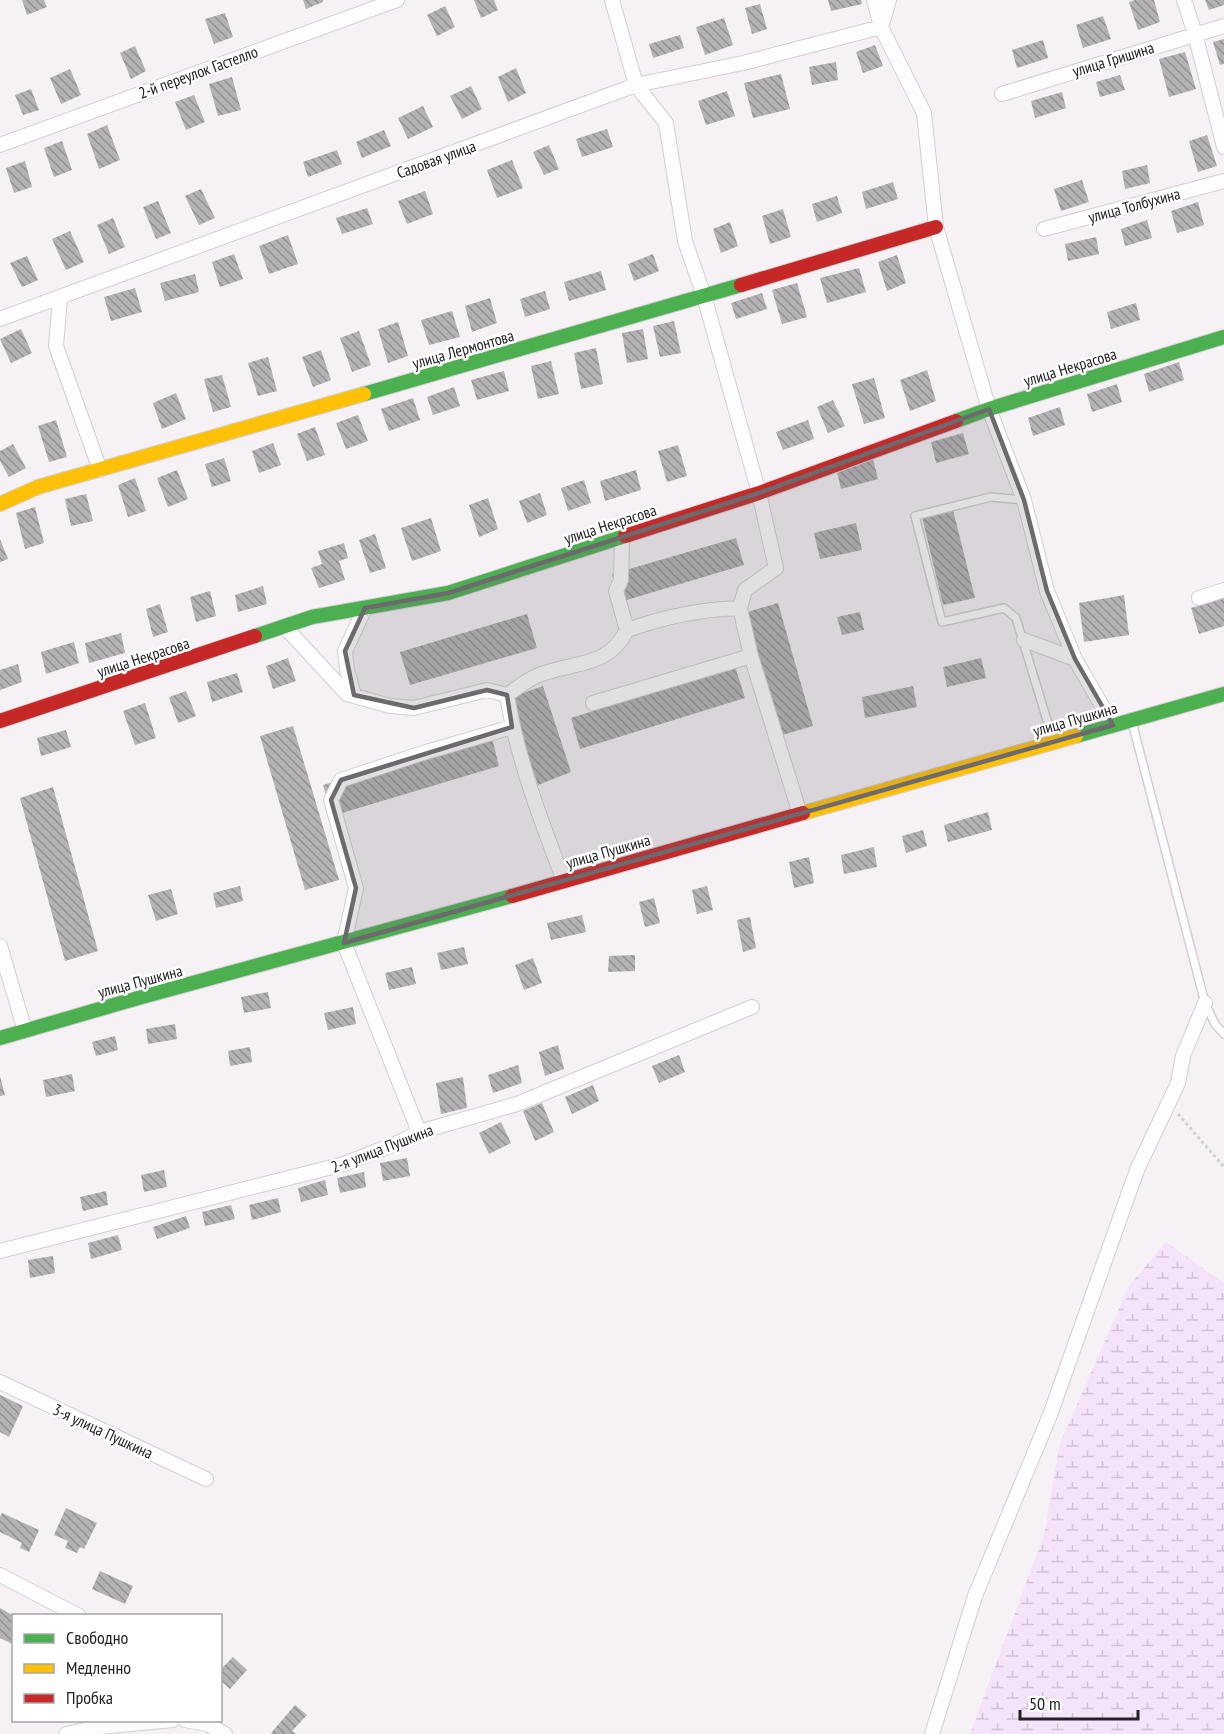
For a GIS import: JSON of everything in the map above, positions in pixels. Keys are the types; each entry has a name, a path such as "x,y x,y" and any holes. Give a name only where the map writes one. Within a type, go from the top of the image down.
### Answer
{"street":[{"name":"2-й переулок Гастелло","path":"0,145 397,0"},
{"path":"612,0 636,86 666,123 685,241 704,296 759,493 776,568 745,590 740,608 752,656 800,814"},
{"path":"874,0 881,27 924,113 936,227 988,409 1024,500 1047,591 1075,659 1113,725"},
{"path":"881,27 889,0"},
{"path":"1184,0 1224,147"},
{"name":"улица Гришина","path":"1002,94 1224,26"},
{"name":"Садовая улица","path":"0,319 636,86 743,63 881,27"},
{"name":"улица Толбухина","path":"1044,229 1224,181"},
{"name":"улица Лермонтова","path":"0,504 38,487 936,227"},
{"path":"60,298 57,346 100,470"},
{"name":"улица Некрасова","path":"0,721 312,617 448,593 759,493 988,409 1224,337"},
{"path":"285,627 347,694 390,706 414,708 487,690 507,695 538,675 605,657 620,644 627,630 616,591 621,580 622,537"},
{"path":"1199,597 1224,590"},
{"path":"354,695 347,670 345,651 365,608"},
{"path":"627,630 659,619 719,609 740,608"},
{"path":"1024,640 1075,659"},
{"path":"592,704 752,656"},
{"name":"улица Пушкина","path":"0,1038 1224,694"},
{"path":"507,695 512,727 564,881"},
{"path":"419,1132 344,943 356,888 331,800 341,780 512,727"},
{"path":"0,946 25,1031"},
{"path":"932,1734 975,1596 1050,1415 1137,1170 1178,1083 1183,1056 1205,1003"},
{"name":"2-я улица Пушкина","path":"0,1251 344,1164 402,1142 419,1132 516,1104 752,1007"},
{"name":"3-я улица Пушкина","path":"0,1382 206,1479"},
{"path":"0,1575 75,1614"},
{"path":"66,1734 99,1727 152,1722"},
{"path":"196,1722 207,1724 225,1734"},
{"path":"213,1722 225,1734"}],"lane":[{"path":"1024,500 991,497 915,516 942,622 1004,608 1016,618 1054,742"},
{"path":"1131,720 1205,1003 1215,1024 1224,1034"}],"path":[{"path":"1168,1103 1224,1167"}],"highlighted area":[{"path":"989,409 1024,500 1047,591 1075,659 1113,725 344,943 356,888 331,800 341,780 512,727 507,695 487,690 414,708 354,695 345,651 365,608 448,593 759,493"}],"green space":[{"path":"1166,1242 1224,1283 1224,1734 970,1734 1044,1535 1060,1443 1129,1286"}],"building":[{"path":"22,0 44,0 47,7 27,15"},
{"path":"303,0 323,0 323,2 306,9"},
{"path":"474,0 494,0 498,10 481,18"},
{"path":"828,0 861,0 862,4 831,11"},
{"path":"1154,0 1160,22 1138,30 1129,2"},
{"path":"1205,0 1224,0 1224,5 1209,10"},
{"path":"760,4 767,29 752,34 745,8"},
{"path":"445,6 455,27 437,36 427,15"},
{"path":"225,13 233,37 214,44 205,19"},
{"path":"1103,16 1111,39 1083,48 1076,25"},
{"path":"724,18 733,45 705,55 696,27"},
{"path":"680,35 684,48 653,58 649,44"},
{"path":"1224,39 1224,64 1220,65 1213,42"},
{"path":"1043,40 1048,58 1017,68 1012,50"},
{"path":"875,45 883,66 863,73 856,52"},
{"path":"135,46 146,71 131,79 120,53"},
{"path":"1185,52 1196,89 1169,97 1159,59"},
{"path":"836,62 838,80 812,85 809,67"},
{"path":"516,68 526,93 508,102 498,77"},
{"path":"70,69 81,95 61,104 50,78"},
{"path":"781,74 790,109 753,118 744,83"},
{"path":"1120,75 1125,90 1100,97 1096,82"},
{"path":"232,77 241,110 218,116 209,84"},
{"path":"471,86 482,109 462,119 450,96"},
{"path":"31,89 39,110 23,115 15,95"},
{"path":"727,91 735,116 706,125 698,101"},
{"path":"1062,92 1066,108 1035,118 1031,101"},
{"path":"194,95 205,122 186,130 175,102"},
{"path":"423,106 433,127 408,139 398,118"},
{"path":"107,125 120,160 99,169 87,134"},
{"path":"607,129 613,147 582,157 576,139"},
{"path":"384,130 391,146 362,158 356,142"},
{"path":"1207,135 1217,166 1198,172 1189,141"},
{"path":"62,141 72,170 54,177 44,148"},
{"path":"549,145 559,169 544,175 533,152"},
{"path":"337,150 342,164 308,177 303,162"},
{"path":"512,160 523,188 497,198 487,170"},
{"path":"25,161 32,187 14,193 6,168"},
{"path":"1147,165 1150,183 1125,189 1122,171"},
{"path":"1082,180 1089,202 1061,211 1054,189"},
{"path":"893,182 898,199 866,209 862,192"},
{"path":"201,189 215,218 199,225 185,196"},
{"path":"425,191 433,214 407,224 398,201"},
{"path":"837,196 842,213 817,222 812,204"},
{"path":"158,201 171,233 156,239 143,207"},
{"path":"1198,202 1204,225 1177,233 1171,211"},
{"path":"367,208 373,224 342,234 336,218"},
{"path":"783,209 791,237 770,244 762,216"},
{"path":"113,218 125,247 109,254 97,225"},
{"path":"1147,220 1152,238 1125,246 1121,229"},
{"path":"730,222 738,246 721,253 713,229"},
{"path":"70,231 84,262 66,270 52,239"},
{"path":"288,235 298,264 269,274 259,246"},
{"path":"1096,237 1099,254 1068,261 1065,244"},
{"path":"234,254 243,279 220,287 212,262"},
{"path":"653,254 659,271 634,281 628,264"},
{"path":"897,255 906,283 887,291 878,262"},
{"path":"27,256 38,280 22,287 10,263"},
{"path":"859,268 866,292 827,303 820,278"},
{"path":"601,271 606,290 569,301 564,282"},
{"path":"195,274 199,292 165,301 160,283"},
{"path":"797,283 807,317 782,324 772,290"},
{"path":"135,288 142,312 111,321 104,297"},
{"path":"545,291 550,309 525,317 520,299"},
{"path":"762,293 767,309 736,319 731,303"},
{"path":"490,298 497,323 472,332 465,306"},
{"path":"1136,303 1140,320 1111,329 1107,312"},
{"path":"452,311 460,337 429,345 421,320"},
{"path":"674,321 681,353 660,357 653,326"},
{"path":"398,322 408,356 388,363 378,329"},
{"path":"21,329 32,353 11,363 0,339"},
{"path":"643,329 648,359 627,363 622,333"},
{"path":"359,331 371,365 352,372 340,338"},
{"path":"596,348 603,384 581,389 574,353"},
{"path":"321,350 331,380 313,387 302,357"},
{"path":"268,357 277,391 258,396 248,363"},
{"path":"551,361 559,394 538,399 531,366"},
{"path":"1179,362 1184,380 1149,392 1144,374"},
{"path":"927,370 936,401 910,411 900,380"},
{"path":"504,371 509,391 477,400 471,380"},
{"path":"222,375 231,407 213,412 204,379"},
{"path":"874,378 885,418 864,424 852,384"},
{"path":"1117,384 1122,402 1092,412 1087,394"},
{"path":"454,387 460,406 433,415 427,397"},
{"path":"176,393 186,419 162,429 153,403"},
{"path":"413,398 420,420 389,431 381,409"},
{"path":"833,400 845,426 828,433 817,407"},
{"path":"1060,407 1065,425 1033,436 1028,418"},
{"path":"358,415 368,441 346,449 336,423"},
{"path":"56,420 67,457 49,462 38,426"},
{"path":"808,420 814,439 783,450 776,432"},
{"path":"315,427 325,455 307,461 297,434"},
{"path":"963,433 969,454 936,463 931,442"},
{"path":"273,443 281,465 259,473 252,451"},
{"path":"13,444 26,468 9,477 0,461 0,451"},
{"path":"678,445 687,476 667,482 658,451"},
{"path":"224,458 231,481 212,487 205,464"},
{"path":"873,459 878,479 841,489 836,468"},
{"path":"177,470 188,499 168,507 157,478"},
{"path":"636,470 641,490 605,501 600,481"},
{"path":"135,478 146,511 128,517 118,485"},
{"path":"584,480 591,503 568,511 561,488"},
{"path":"540,493 547,515 527,523 519,501"},
{"path":"86,494 93,521 71,526 65,499"},
{"path":"488,498 498,529 479,537 469,505"},
{"path":"35,507 44,543 25,549 16,513"},
{"path":"953,510 975,598 943,605 922,517"},
{"path":"431,518 441,551 412,561 401,528"},
{"path":"856,523 862,550 820,559 814,533"},
{"path":"375,534 386,568 370,573 359,540"},
{"path":"736,538 744,565 620,602 612,574"},
{"path":"0,539 8,559 0,562"},
{"path":"344,543 348,558 339,561 345,580 319,588 311,568 322,564 318,551"},
{"path":"263,586 267,604 238,612 235,595"},
{"path":"210,591 216,616 196,622 190,597"},
{"path":"1124,595 1129,635 1084,642 1079,603"},
{"path":"1224,598 1224,626 1199,634 1191,608"},
{"path":"778,603 813,726 779,736 744,613"},
{"path":"160,604 168,632 153,637 146,609"},
{"path":"860,612 864,630 842,635 837,617"},
{"path":"527,614 537,648 410,685 400,652"},
{"path":"121,633 125,653 89,663 85,643"},
{"path":"74,642 79,663 46,674 41,652"},
{"path":"288,658 296,681 273,689 266,666"},
{"path":"981,658 986,678 947,687 943,667"},
{"path":"18,664 22,682 0,690 0,670"},
{"path":"735,666 745,698 580,749 571,718"},
{"path":"237,673 243,692 212,702 207,682"},
{"path":"543,686 571,772 538,785 509,698"},
{"path":"913,686 917,707 865,718 862,697"},
{"path":"186,691 196,716 178,723 169,697"},
{"path":"145,703 156,738 135,745 123,711"},
{"path":"293,726 339,880 305,890 260,736"},
{"path":"66,730 71,747 41,756 37,738"},
{"path":"491,734 499,766 332,816 323,785"},
{"path":"53,787 98,951 65,961 20,798"},
{"path":"988,812 992,830 948,842 944,825"},
{"path":"923,830 927,846 906,853 902,836"},
{"path":"874,847 877,867 844,874 841,855"},
{"path":"809,857 814,883 794,888 789,862"},
{"path":"240,886 243,901 216,908 213,893"},
{"path":"707,886 713,910 697,914 692,890"},
{"path":"171,889 178,914 156,921 148,895"},
{"path":"654,898 660,923 645,927 639,902"},
{"path":"582,915 586,932 551,940 547,923"},
{"path":"750,917 756,948 743,952 737,920"},
{"path":"464,947 468,964 441,970 437,953"},
{"path":"635,955 635,971 608,972 609,956"},
{"path":"533,958 542,983 524,990 515,965"},
{"path":"412,967 416,984 389,990 385,973"},
{"path":"268,992 271,1008 244,1013 241,997"},
{"path":"353,1007 356,1024 328,1030 324,1013"},
{"path":"175,1024 177,1039 148,1044 146,1029"},
{"path":"115,1036 118,1050 96,1056 92,1042"},
{"path":"558,1045 564,1069 545,1076 539,1052"},
{"path":"250,1047 252,1062 230,1066 228,1051"},
{"path":"679,1055 685,1072 659,1083 652,1066"},
{"path":"518,1065 522,1083 493,1093 488,1075"},
{"path":"72,1074 75,1091 46,1097 43,1080"},
{"path":"0,1076 5,1095 0,1096"},
{"path":"463,1077 467,1108 441,1114 436,1083"},
{"path":"593,1085 599,1101 572,1114 565,1097"},
{"path":"542,1103 554,1132 535,1141 523,1111"},
{"path":"501,1122 511,1143 489,1154 479,1133"},
{"path":"407,1158 410,1176 383,1181 380,1163"},
{"path":"164,1170 167,1187 144,1192 141,1175"},
{"path":"364,1172 366,1187 340,1193 337,1178"},
{"path":"325,1180 328,1195 301,1202 298,1188"},
{"path":"106,1191 108,1205 83,1211 80,1197"},
{"path":"278,1198 281,1212 252,1220 249,1205"},
{"path":"231,1205 235,1219 205,1226 202,1212"},
{"path":"186,1216 190,1228 157,1239 153,1227"},
{"path":"118,1235 122,1250 91,1259 88,1243"},
{"path":"53,1256 55,1273 30,1278 28,1260"},
{"path":"0,1395 23,1406 9,1437 0,1432"},
{"path":"66,1508 97,1523 84,1549 80,1547 77,1553 65,1548 68,1541 54,1535"},
{"path":"2,1513 39,1530 29,1552 20,1548 22,1543 0,1532"},
{"path":"100,1571 133,1586 125,1604 92,1589"},
{"path":"0,1608 12,1615 12,1644 0,1638"},
{"path":"233,1657 247,1670 230,1689 222,1682 222,1668"},
{"path":"295,1705 307,1715 292,1731 296,1734 272,1734 271,1733"}],"traffic: fast":[{"path":"364,394 741,285"},
{"path":"956,421 1224,337"},
{"path":"255,636 312,617 448,593 625,536"},
{"path":"1076,736 1224,694"},
{"path":"0,1038 512,896"}],"traffic: slow":[{"path":"0,504 38,487 364,394"},
{"path":"803,813 1076,736"}],"traffic: jam":[{"path":"741,285 936,227"},
{"path":"625,536 759,493 956,421"},
{"path":"0,721 255,636"},
{"path":"512,896 803,813"}]}
